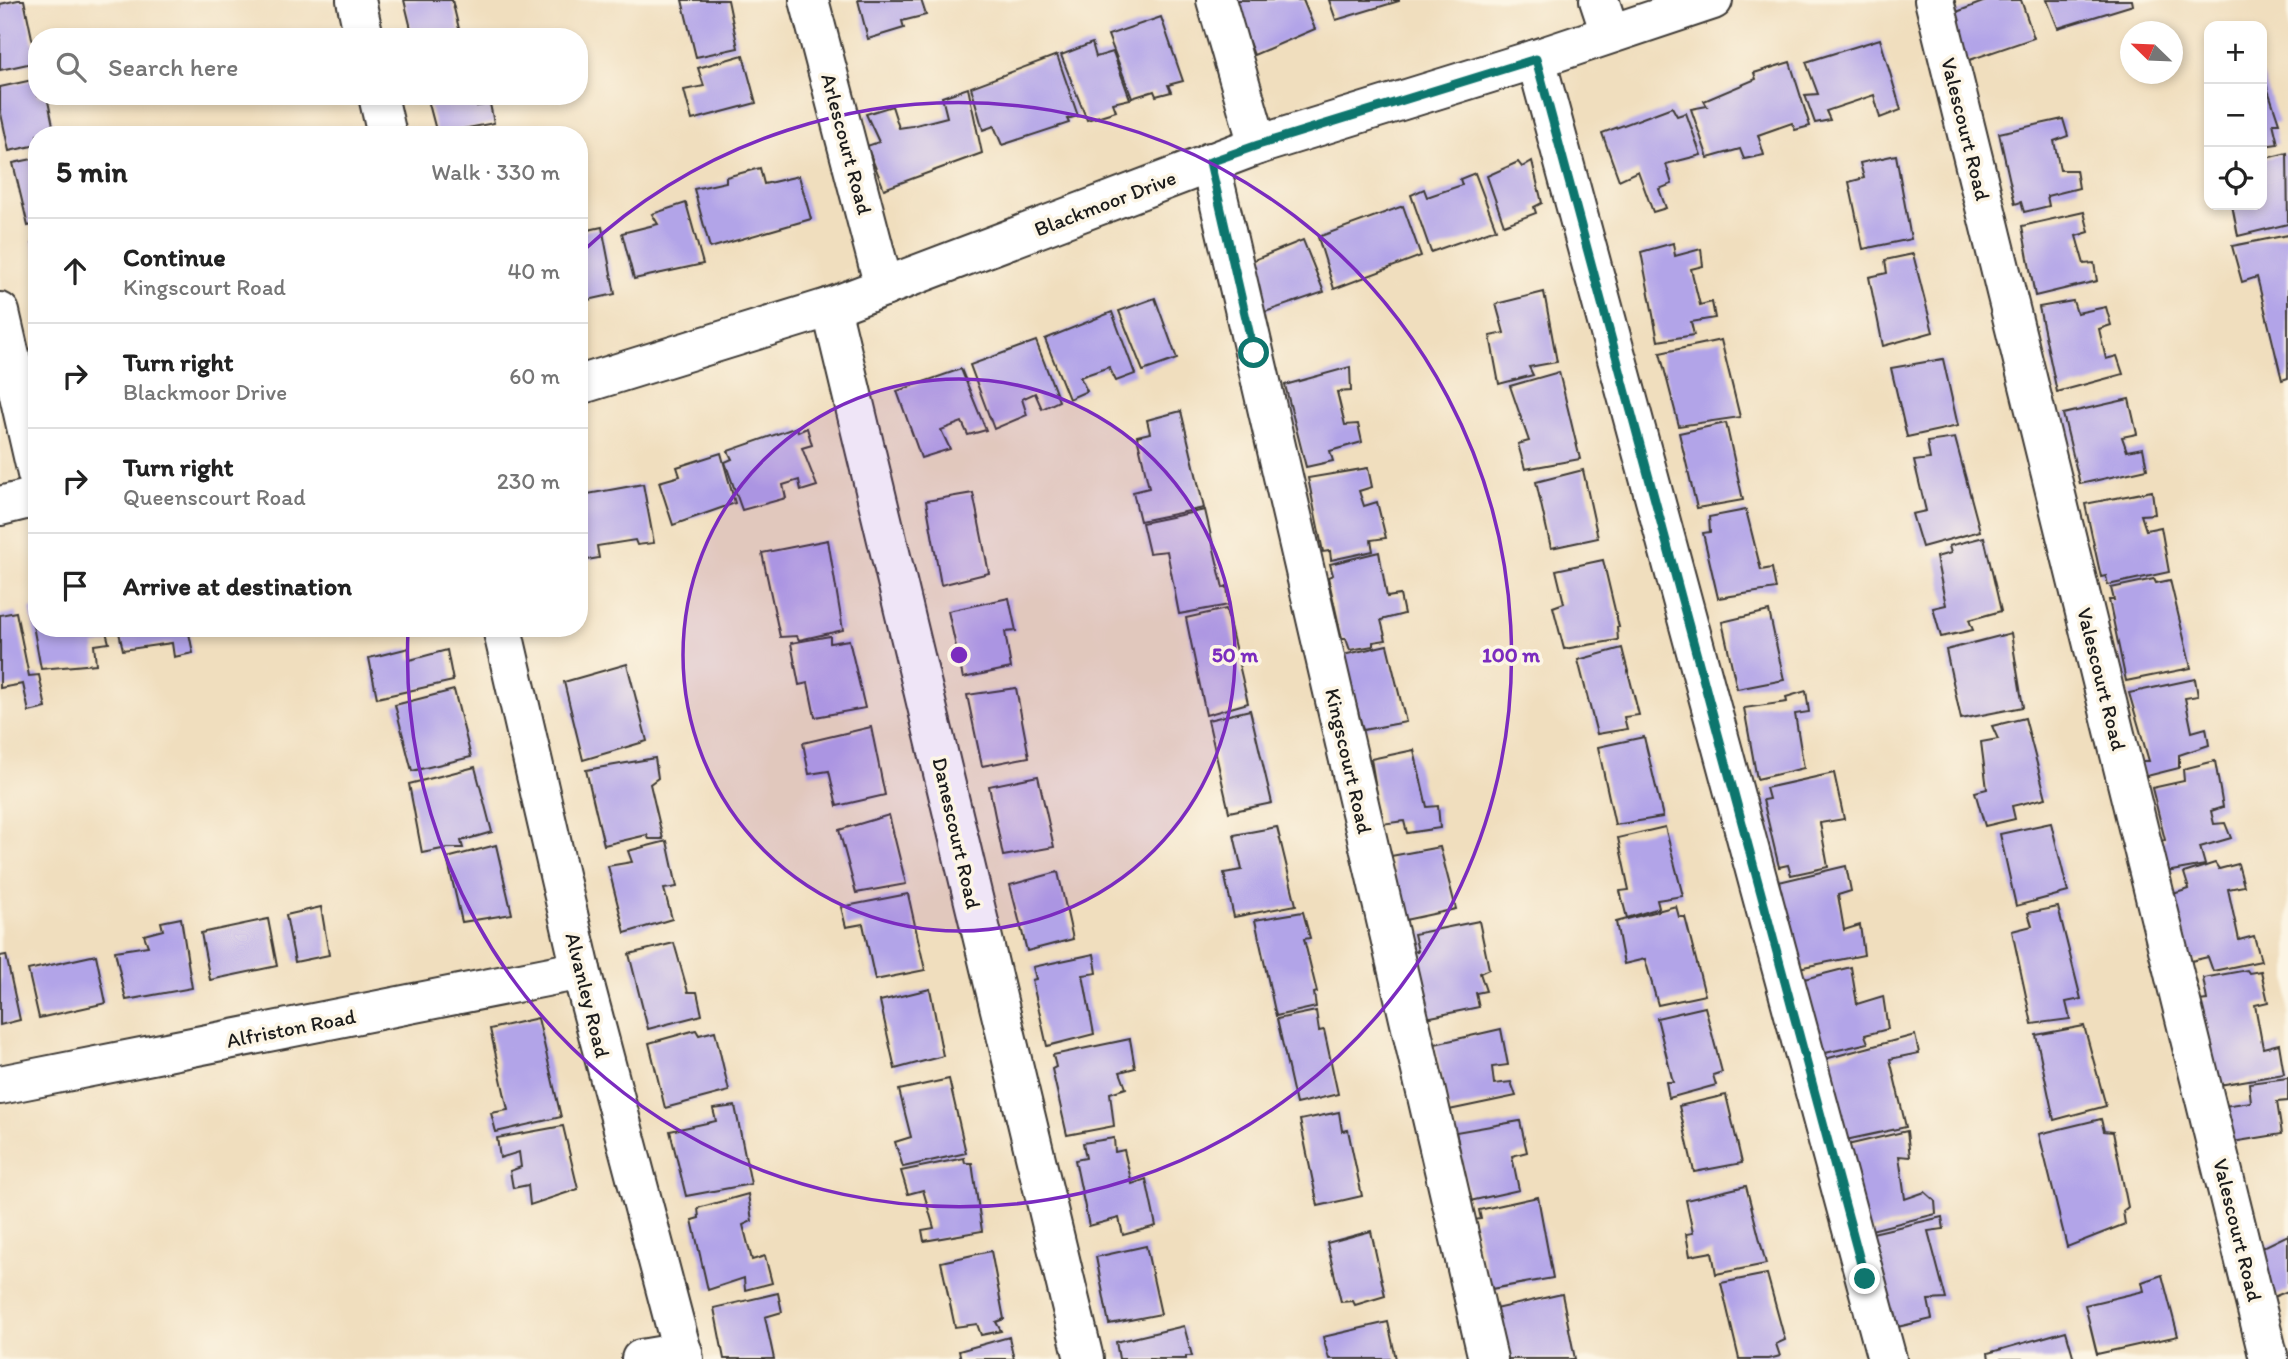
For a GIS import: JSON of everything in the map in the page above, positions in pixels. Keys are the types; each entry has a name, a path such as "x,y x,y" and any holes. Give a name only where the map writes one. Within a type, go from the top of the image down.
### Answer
{"street":[{"path":"356,0 362,28"},
{"name":"Arlescourt Road","path":"809,0 884,287"},
{"path":"1216,0 1258,145"},
{"name":"Blackmoor Drive","path":"588,382 831,307 1258,145 1536,59 1605,17 1713,0"},
{"name":"Valescourt Road","path":"1934,0 2270,1359"},
{"path":"1536,59 1887,1359"},
{"path":"380,105 385,126"},
{"name":"Kingscourt Road","path":"1210,162 1488,1359"},
{"name":"Danescourt Road","path":"831,307 1084,1359"},
{"path":"0,312 28,435"},
{"path":"0,506 28,500"},
{"name":"Alvanley Road","path":"504,637 581,971 683,1355"},
{"name":"Alfriston Road","path":"0,1085 581,971"},
{"path":"641,1359 683,1355"}],"building":[{"path":"24,0 30,28 28,64 0,70 0,4"},
{"path":"404,0 452,0 459,28 411,28"},
{"path":"682,0 728,0 738,48 696,57"},
{"path":"858,0 921,0 926,15 902,21 904,28 868,39"},
{"path":"1303,0 1315,29 1254,55 1234,2"},
{"path":"1329,0 1399,0 1399,1 1336,20"},
{"path":"1988,0 2021,0 2034,38 1958,64 1954,13"},
{"path":"2047,0 2132,0 2133,5 2058,28"},
{"path":"1161,17 1183,81 1168,85 1171,92 1156,96 1154,91 1132,98 1108,35"},
{"path":"1880,39 1901,110 1880,118 1874,95 1826,111 1830,120 1815,123 1805,95 1818,94 1806,62"},
{"path":"1092,43 1096,57 1113,52 1130,99 1113,103 1116,111 1087,120 1061,55"},
{"path":"743,55 756,103 692,120 684,90 704,86 698,68"},
{"path":"1057,55 1078,116 1067,119 1069,123 1002,145 994,126 983,130 971,87"},
{"path":"1790,62 1810,126 1795,130 1792,123 1758,135 1764,155 1744,159 1740,149 1708,158 1691,109 1707,106 1704,101 1756,79 1754,73"},
{"path":"28,81 28,105 49,105 53,126 28,126 28,147 9,151 0,109 0,87"},
{"path":"2267,87 2279,123 2273,123 2278,144 2267,145"},
{"path":"968,88 982,153 884,189 867,146 879,142 866,114 892,106 899,128 912,126 947,117 942,97"},
{"path":"429,105 490,105 494,123 478,126 435,126"},
{"path":"1672,107 1677,116 1686,113 1701,155 1666,164 1672,184 1659,189 1666,208 1653,212 1638,171 1619,180 1602,133"},
{"path":"2063,119 2068,136 2054,141 2060,170 2076,170 2079,188 2047,196 2049,206 2024,212 2021,202 2015,204 1999,133"},
{"path":"2287,153 2288,224 2238,236 2233,210 2267,210 2267,158"},
{"path":"1896,155 1911,239 1863,249 1849,182 1864,178 1860,163"},
{"path":"28,160 28,226 13,163"},
{"path":"1532,161 1542,203 1534,207 1536,213 1504,225 1487,176 1518,162 1522,167"},
{"path":"760,168 764,184 799,176 811,219 710,248 694,189 726,182 726,177"},
{"path":"1475,173 1496,229 1431,252 1411,195 1424,189 1427,197 1462,185 1460,179"},
{"path":"686,203 703,264 634,279 622,233 658,224 652,214"},
{"path":"1403,206 1421,256 1334,289 1318,237"},
{"path":"2084,212 2089,232 2076,236 2084,264 2094,263 2097,281 2035,296 2022,226"},
{"path":"602,227 615,294 588,300 588,230"},
{"path":"2288,235 2288,378 2282,380 2257,277 2242,282 2232,246"},
{"path":"1303,240 1324,292 1262,313 1244,264"},
{"path":"1673,243 1675,256 1701,249 1703,266 1691,269 1700,305 1712,302 1715,318 1691,322 1694,335 1658,341 1641,252"},
{"path":"1913,254 1933,332 1883,346 1869,277 1887,273 1885,260"},
{"path":"1544,292 1557,362 1529,367 1533,375 1499,384 1490,336 1504,333 1496,304"},
{"path":"1155,298 1177,359 1143,371 1119,311"},
{"path":"2073,301 2077,313 2106,307 2111,325 2099,329 2106,359 2117,356 2123,374 2057,392 2039,307"},
{"path":"1112,312 1135,374 1116,381 1109,367 1080,377 1087,391 1069,399 1045,339"},
{"path":"1721,340 1740,417 1679,426 1660,353"},
{"path":"1036,341 1059,401 1042,409 1035,393 1022,399 1027,415 994,429 970,365"},
{"path":"1943,359 1958,426 1907,437 1891,368"},
{"path":"1350,367 1351,391 1337,392 1345,425 1358,424 1362,442 1330,451 1333,461 1306,467 1285,385"},
{"path":"961,369 986,430 968,435 962,422 941,430 950,449 921,458 897,391"},
{"path":"1559,372 1580,459 1525,469 1518,444 1529,441 1510,386"},
{"path":"2129,399 2137,434 2122,437 2127,451 2143,448 2147,469 2080,484 2063,414"},
{"path":"1181,411 1204,508 1140,521 1133,492 1149,488 1137,436 1150,433 1147,420"},
{"path":"1726,423 1743,500 1697,508 1679,433"},
{"path":"797,427 798,432 807,428 812,445 802,448 817,486 801,491 799,480 783,485 786,498 742,510 725,462 732,459 728,451"},
{"path":"1955,438 1980,531 1922,547 1912,514 1926,511 1914,461 1930,459 1927,442"},
{"path":"721,453 735,503 673,525 659,482 680,476 677,467"},
{"path":"1368,468 1372,487 1359,491 1364,506 1377,502 1386,538 1371,540 1373,551 1331,560 1330,551 1323,552 1308,478"},
{"path":"1583,470 1598,538 1551,548 1536,482"},
{"path":"643,484 654,543 637,545 635,540 597,546 599,558 588,560 588,494"},
{"path":"2152,491 2155,514 2141,515 2146,530 2161,527 2169,572 2108,585 2106,576 2101,577 2085,504"},
{"path":"973,493 989,573 941,585 926,501"},
{"path":"1205,510 1223,588 1227,586 1229,605 1179,614 1167,551 1149,553 1142,523"},
{"path":"1746,510 1761,570 1772,568 1776,589 1718,598 1703,533 1710,532 1709,517"},
{"path":"1984,537 2001,611 1969,620 1973,630 1941,637 1933,608 1946,605 1936,557 1951,553 1949,546"},
{"path":"828,540 843,630 799,640 797,636 780,637 762,553"},
{"path":"1379,552 1387,597 1400,595 1404,614 1381,620 1386,640 1373,642 1373,646 1350,650 1346,639 1342,639 1328,577 1333,575 1330,564"},
{"path":"1603,560 1619,627 1618,640 1564,649 1553,607 1564,603 1556,570"},
{"path":"2154,579 2156,583 2170,580 2191,668 2126,681 2109,600 2114,600 2111,588"},
{"path":"1009,598 1016,631 1005,632 1011,668 963,678 948,611"},
{"path":"1226,609 1248,703 1206,715 1186,618"},
{"path":"1769,611 1784,680 1737,689 1722,622"},
{"path":"16,612 29,676 39,675 46,708 29,712 23,684 0,688 0,615"},
{"path":"2011,633 2023,707 1961,719 1946,650"},
{"path":"830,636 830,643 849,640 865,708 815,717 808,683 799,685 791,643"},
{"path":"35,637 107,637 109,643 94,645 96,664 41,669"},
{"path":"120,637 190,637 193,653 174,657 172,643 123,650"},
{"path":"1387,645 1406,722 1363,730 1343,655"},
{"path":"409,648 410,660 447,650 453,681 377,698 369,658"},
{"path":"1622,648 1639,715 1624,717 1627,729 1597,734 1578,660"},
{"path":"627,664 647,741 583,760 564,682"},
{"path":"2195,679 2198,696 2185,698 2192,732 2206,728 2209,745 2179,755 2179,768 2143,777 2141,761 2149,761 2129,693"},
{"path":"1016,688 1029,757 982,766 967,695"},
{"path":"454,690 471,757 412,771 395,705"},
{"path":"1806,691 1809,712 1795,714 1804,768 1757,779 1744,708 1787,702 1786,697"},
{"path":"1250,710 1272,803 1229,812 1208,720"},
{"path":"2025,718 2046,798 2012,806 2015,819 1985,826 1975,792 1987,789 1981,742 1998,739 1992,726"},
{"path":"871,727 885,795 837,806 829,771 809,774 803,743"},
{"path":"1644,737 1663,817 1615,825 1598,747"},
{"path":"1414,750 1427,807 1438,806 1440,828 1407,833 1404,821 1382,824 1371,759"},
{"path":"655,758 658,778 650,784 663,839 649,839 647,835 604,845 586,770"},
{"path":"2215,761 2223,807 2211,811 2214,824 2225,823 2231,838 2200,847 2205,865 2166,872 2158,842 2165,840 2152,788 2184,781 2183,769"},
{"path":"475,767 492,832 461,841 463,848 422,853 409,784"},
{"path":"1834,773 1844,819 1820,823 1828,867 1791,875 1788,865 1779,867 1763,800 1769,799 1766,788"},
{"path":"1038,776 1054,847 1003,856 989,786"},
{"path":"889,815 906,884 856,893 839,830"},
{"path":"2051,823 2068,892 2016,906 2000,834"},
{"path":"1277,827 1296,905 1234,917 1224,873 1242,870 1234,835"},
{"path":"1665,827 1683,896 1657,900 1659,908 1627,918 1620,891 1629,890 1618,838"},
{"path":"667,841 677,887 664,889 672,919 625,933 608,866 632,862 628,851"},
{"path":"496,845 512,914 462,922 447,858"},
{"path":"1440,847 1456,909 1405,920 1391,856"},
{"path":"2215,863 2219,869 2238,864 2244,886 2228,889 2239,940 2254,936 2261,961 2213,971 2208,957 2191,961 2173,894 2189,889 2184,873"},
{"path":"1846,866 1851,891 1838,895 1844,930 1860,925 1864,955 1798,968 1779,882"},
{"path":"1058,872 1073,939 1027,951 1010,885"},
{"path":"908,894 925,970 875,980 863,924 846,927 841,907"},
{"path":"1676,906 1679,917 1685,917 1705,995 1658,1005 1645,959 1624,964 1616,922"},
{"path":"321,907 329,955 295,962 286,915"},
{"path":"2058,907 2081,999 2066,1002 2070,1019 2032,1024 2012,931 2032,926 2028,913"},
{"path":"1303,912 1310,938 1304,939 1317,992 1314,993 1316,1007 1276,1016 1255,920"},
{"path":"181,918 192,988 126,1000 115,951 148,946 144,935 163,930 161,922"},
{"path":"268,919 277,966 210,980 201,933"},
{"path":"1479,921 1489,969 1480,973 1486,991 1476,993 1479,1007 1426,1018 1411,952 1418,951 1414,934"},
{"path":"674,943 688,992 697,992 702,1015 648,1029 629,954"},
{"path":"1094,954 1097,973 1083,975 1094,1034 1047,1046 1032,980 1036,979 1033,967"},
{"path":"6,955 20,1020 0,1025 0,956"},
{"path":"96,955 106,1003 39,1018 28,970"},
{"path":"1851,967 1857,1004 1883,996 1888,1029 1865,1035 1868,1043 1821,1054 1804,979"},
{"path":"2247,970 2249,973 2261,971 2268,1002 2255,1005 2263,1048 2279,1044 2284,1074 2219,1085 2198,1001 2207,1000 2203,978"},
{"path":"930,989 943,1056 895,1069 880,1001"},
{"path":"1705,1007 1722,1072 1713,1075 1716,1085 1669,1098 1666,1082 1673,1082 1657,1018"},
{"path":"1316,1011 1319,1031 1324,1030 1338,1094 1296,1104 1277,1019"},
{"path":"538,1018 561,1117 496,1132 491,1113 508,1110 490,1029"},
{"path":"2084,1026 2106,1106 2054,1120 2036,1035"},
{"path":"1501,1029 1508,1065 1492,1067 1494,1084 1511,1082 1516,1096 1449,1110 1435,1044"},
{"path":"696,1030 699,1035 715,1031 729,1091 665,1108 649,1043"},
{"path":"1915,1035 1919,1053 1890,1059 1906,1127 1841,1141 1825,1059"},
{"path":"1130,1039 1135,1068 1120,1072 1126,1088 1110,1093 1114,1126 1067,1135 1052,1069 1056,1067 1053,1055"},
{"path":"2288,1078 2288,1101 2277,1102 2282,1134 2232,1142 2224,1106 2251,1102 2249,1083"},
{"path":"949,1079 966,1153 903,1167 895,1142 911,1137 899,1090"},
{"path":"1726,1095 1742,1163 1694,1172 1679,1106"},
{"path":"735,1106 751,1184 686,1196 670,1131 716,1121 713,1109"},
{"path":"1339,1112 1342,1131 1348,1130 1362,1196 1318,1206 1300,1120"},
{"path":"2101,1119 2104,1131 2113,1132 2128,1207 2123,1211 2125,1224 2067,1247 2039,1134"},
{"path":"1520,1121 1527,1152 1512,1156 1519,1190 1470,1201 1456,1132"},
{"path":"563,1126 578,1189 530,1205 528,1185 513,1188 510,1171 521,1167 519,1152 500,1158 497,1138"},
{"path":"1907,1131 1910,1157 1899,1156 1905,1199 1925,1192 1935,1201 1936,1214 1867,1231 1839,1147"},
{"path":"1114,1138 1115,1152 1124,1150 1132,1184 1146,1179 1156,1226 1123,1235 1119,1218 1089,1226 1075,1160 1086,1158 1083,1143"},
{"path":"964,1158 965,1163 972,1163 982,1231 924,1241 922,1230 934,1228 923,1190 908,1194 901,1171"},
{"path":"1746,1186 1766,1264 1716,1274 1712,1252 1690,1256 1686,1234 1693,1233 1686,1200"},
{"path":"748,1194 752,1221 743,1225 752,1260 765,1256 772,1283 745,1290 744,1278 708,1290 692,1220 699,1218 698,1208"},
{"path":"1538,1197 1553,1278 1491,1289 1474,1220 1481,1219 1479,1210"},
{"path":"1942,1217 1944,1229 1928,1231 1946,1299 1928,1300 1932,1319 1893,1328 1864,1235"},
{"path":"1371,1231 1385,1296 1355,1305 1353,1301 1341,1302 1327,1243"},
{"path":"2288,1235 2288,1291 2266,1300 2249,1254"},
{"path":"1146,1246 1161,1314 1109,1324 1096,1257"},
{"path":"991,1251 1004,1319 996,1322 1001,1331 981,1335 977,1324 955,1327 941,1262"},
{"path":"1767,1274 1785,1340 1776,1344 1780,1356 1769,1359 1739,1359 1721,1283"},
{"path":"2162,1275 2178,1336 2097,1354 2085,1305 2144,1291 2142,1282"},
{"path":"778,1293 782,1312 765,1317 774,1359 724,1359 714,1308"},
{"path":"1562,1294 1575,1359 1505,1359 1495,1309"},
{"path":"1388,1322 1396,1359 1329,1359 1323,1337"},
{"path":"1184,1326 1192,1356 1186,1356 1186,1359 1119,1359 1116,1342"},
{"path":"2066,1331 2074,1359 1989,1359 1988,1353"},
{"path":"1009,1337 1014,1359 961,1359 959,1351"}],"route":[{"path":"1254,353 1210,162 1536,59 1865,1279"}]}
